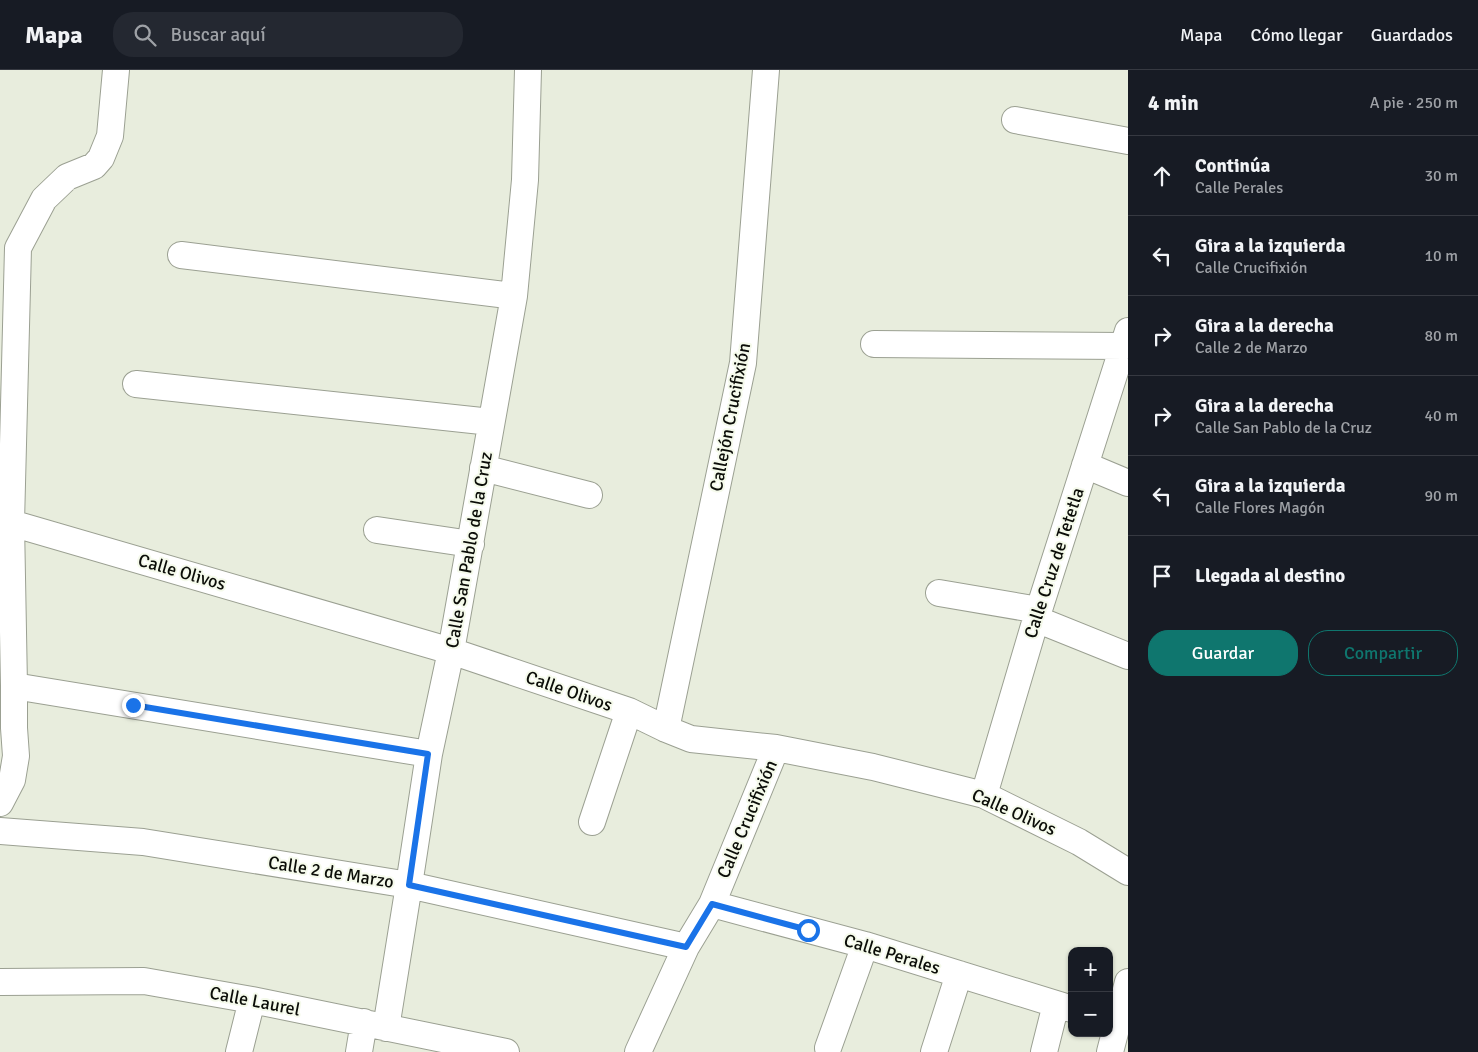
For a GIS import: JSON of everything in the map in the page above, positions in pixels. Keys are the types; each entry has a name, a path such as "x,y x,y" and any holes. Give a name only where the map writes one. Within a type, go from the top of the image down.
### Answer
{"street":[{"path":"0,803 12,780 16,756 6,522 18,248 44,199 67,177 94,166 101,158 110,136 116,70"},
{"name":"Calle San Pablo de la Cruz","path":"359,1052 375,1025 409,885 428,754 451,651 514,296 525,180 528,70"},
{"name":"Callejón Crucifixión","path":"666,729 743,363 766,70"},
{"path":"1015,120 1128,141"},
{"path":"181,255 514,296"},
{"path":"874,344 1126,338"},
{"name":"Calle Cruz de Tetetla","path":"984,795 1037,614 1126,338"},
{"path":"136,384 491,422"},
{"path":"1085,465 1128,483"},
{"path":"483,468 589,495"},
{"name":"Calle Olivos","path":"6,522 451,651 629,711 691,739 776,748 873,767 984,795 1079,842 1128,872"},
{"path":"377,530 471,544"},
{"path":"939,593 1037,614 1128,656"},
{"path":"14,686 428,754"},
{"path":"592,822 629,711"},
{"name":"Calle Crucifixión","path":"638,1052 686,947 712,904 776,748"},
{"name":"Calle 2 de Marzo","path":"0,831 143,842 409,885 686,947"},
{"name":"Calle Perales","path":"712,904 865,945 1064,1007"},
{"path":"828,1048 865,945"},
{"path":"934,1052 958,974"},
{"name":"Calle Laurel","path":"0,982 144,981 252,1000 375,1025 471,1048 506,1052"},
{"path":"1113,1020 1128,982"},
{"path":"239,1052 252,1000"},
{"path":"1044,1052 1064,1007"},
{"path":"1110,1052 1111,1037"}],"route":[{"path":"133,705 428,754 409,885 686,947 712,904 808,930"}]}
